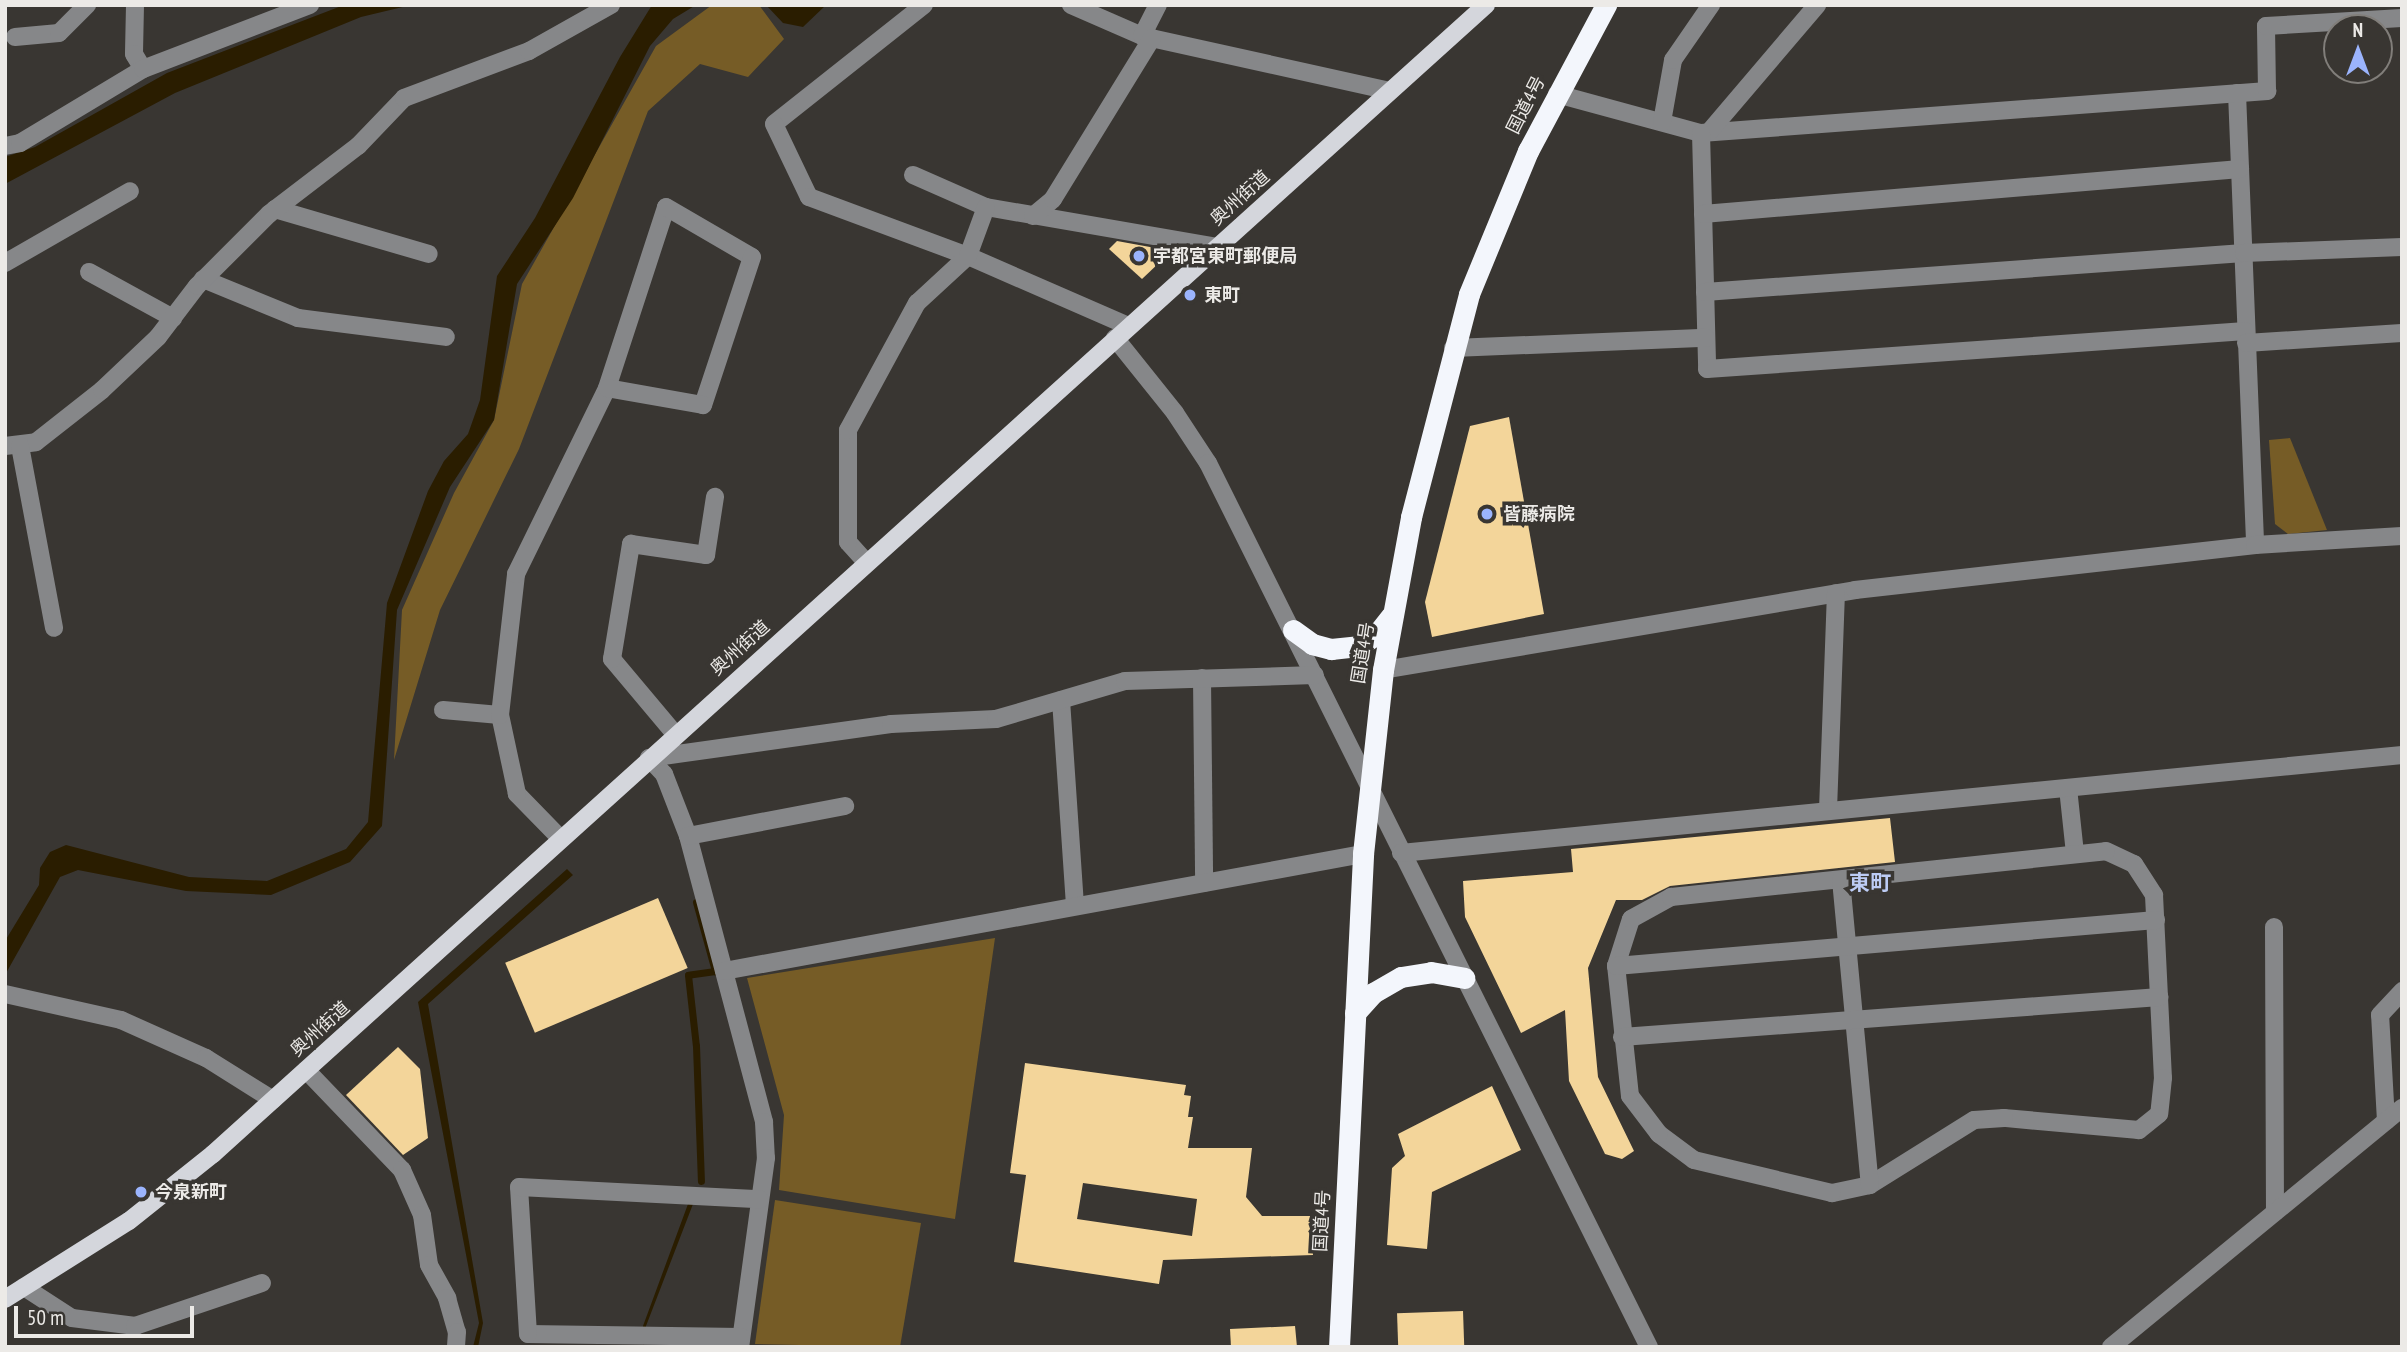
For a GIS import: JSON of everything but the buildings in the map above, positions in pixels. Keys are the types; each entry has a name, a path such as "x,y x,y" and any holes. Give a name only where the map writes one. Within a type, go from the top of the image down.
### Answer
{"highway":[{"name":"国道4号","path":"1339,1347 1363,854 1369,780 1392,614 1452,348 1499,216 1557,93 1606,5"},
{"path":"1293,630 1312,644 1331,649 1359,646 1377,634 1392,614"},
{"path":"1354,1013 1373,993 1401,977 1431,972 1464,978"}],"main road":[{"name":"奥州街道","path":"5,1298 129,1221 273,1100 675,734 1486,5"}],"street":[{"path":"15,37 59,33 87,5"},
{"path":"135,5 134,54 143,69"},
{"path":"5,146 20,143 143,69 310,5"},
{"path":"54,628 12,446 36,442 102,390 173,318 203,279 275,209 358,146 404,97 529,51 611,5"},
{"path":"925,5 774,124 809,197 968,256 1122,332 1208,463 1369,780 1401,853 1649,1347"},
{"path":"1070,5 1147,37 1390,91"},
{"path":"1033,216 1053,198 1147,37 1158,5"},
{"path":"1662,122 1673,60 1711,5"},
{"path":"1817,5 1705,133 1703,214 1707,369 2246,337 2402,333"},
{"path":"1557,93 1705,133 2267,91 2266,26 2402,18"},
{"path":"2237,93 2255,545"},
{"path":"1703,214 2240,169"},
{"path":"913,175 986,207 1217,247"},
{"path":"5,263 130,191"},
{"path":"560,838 517,794 500,715 516,575 607,388 666,207 752,257 703,405 607,388"},
{"path":"866,562 848,542 848,430 917,303 968,256 986,207"},
{"path":"275,209 429,254"},
{"path":"1705,292 2244,253 2402,247"},
{"path":"89,272 173,318"},
{"path":"203,279 298,318 446,337"},
{"path":"1452,348 1706,338"},
{"path":"675,734 612,659 631,544 706,555 715,497"},
{"path":"1383,670 1836,593 2255,545 2402,536"},
{"path":"1828,810 1836,593"},
{"path":"649,758 891,724 996,719 1125,681 1315,675"},
{"path":"1202,678 1204,883"},
{"path":"1061,699 1075,906"},
{"path":"443,709 500,715"},
{"path":"1401,853 2402,755"},
{"path":"649,758 664,774 688,836 764,1122 766,1158 740,1342 528,1334 519,1187 760,1199"},
{"path":"2068,788 2075,854"},
{"path":"688,836 845,806"},
{"path":"2106,851 2134,864 2154,895 2160,997 2159,1114 2139,1129 2004,1118 1974,1120 1870,1185 1832,1193 1694,1160 1659,1134 1630,1096 1616,966 1631,919 1671,897 1841,880 2106,851"},
{"path":"724,971 1363,854"},
{"path":"1841,880 1870,1185"},
{"path":"1616,966 1847,944 2156,920"},
{"path":"2274,927 2275,1213"},
{"path":"2386,1121 2380,1015 2402,991"},
{"path":"5,994 121,1020 206,1058 273,1100"},
{"path":"1622,1037 2160,997"},
{"path":"306,1070 402,1170 422,1215 429,1265 447,1298 457,1332 456,1347"},
{"path":"2111,1347 2402,1108"},
{"path":"24,1287 38,1300 72,1318 135,1325 262,1283"}],"shaded area":[{"path":"344,5 411,5 361,17 175,93 5,184 5,157 35,147 167,73"},
{"path":"652,5 696,5 673,19 650,46 573,198 517,284 494,420 450,487 397,610 382,826 350,862 271,895 186,891 78,870 60,877 5,975 5,941 39,885 40,868 50,852 66,845 189,877 267,881 346,849 368,822 387,603 428,491 444,461 468,434 480,400 497,276 535,218 620,57"},
{"path":"712,5 759,5 784,39 748,77 700,64 648,111 519,449 440,610 394,760 402,610 454,493 494,420 522,284 656,46"},
{"path":"766,5 826,5 803,27 783,23"},
{"path":"2290,438 2327,530 2288,534 2275,524 2269,440"},
{"path":"567,869 573,875 428,1004 483,1323 478,1347 473,1347 479,1323 418,1002"},
{"path":"995,938 955,1219 779,1190 784,1115 747,978"},
{"path":"775,1200 921,1223 900,1347 755,1344"},
{"path":"688,1204 693,1204 646,1326 643,1347 643,1326"}],"waterway":[{"path":"696,902 715,971 688,975 696,1046 701,1181"}],"place":[{"name":"宇都宮東町郵便局","path":"1139,256"},
{"name":"東町","path":"1190,295"},
{"name":"皆藤病院","path":"1487,514"},
{"name":"今泉新町","path":"141,1192"}],"district":[{"name":"東町","path":"1870,883"}]}
